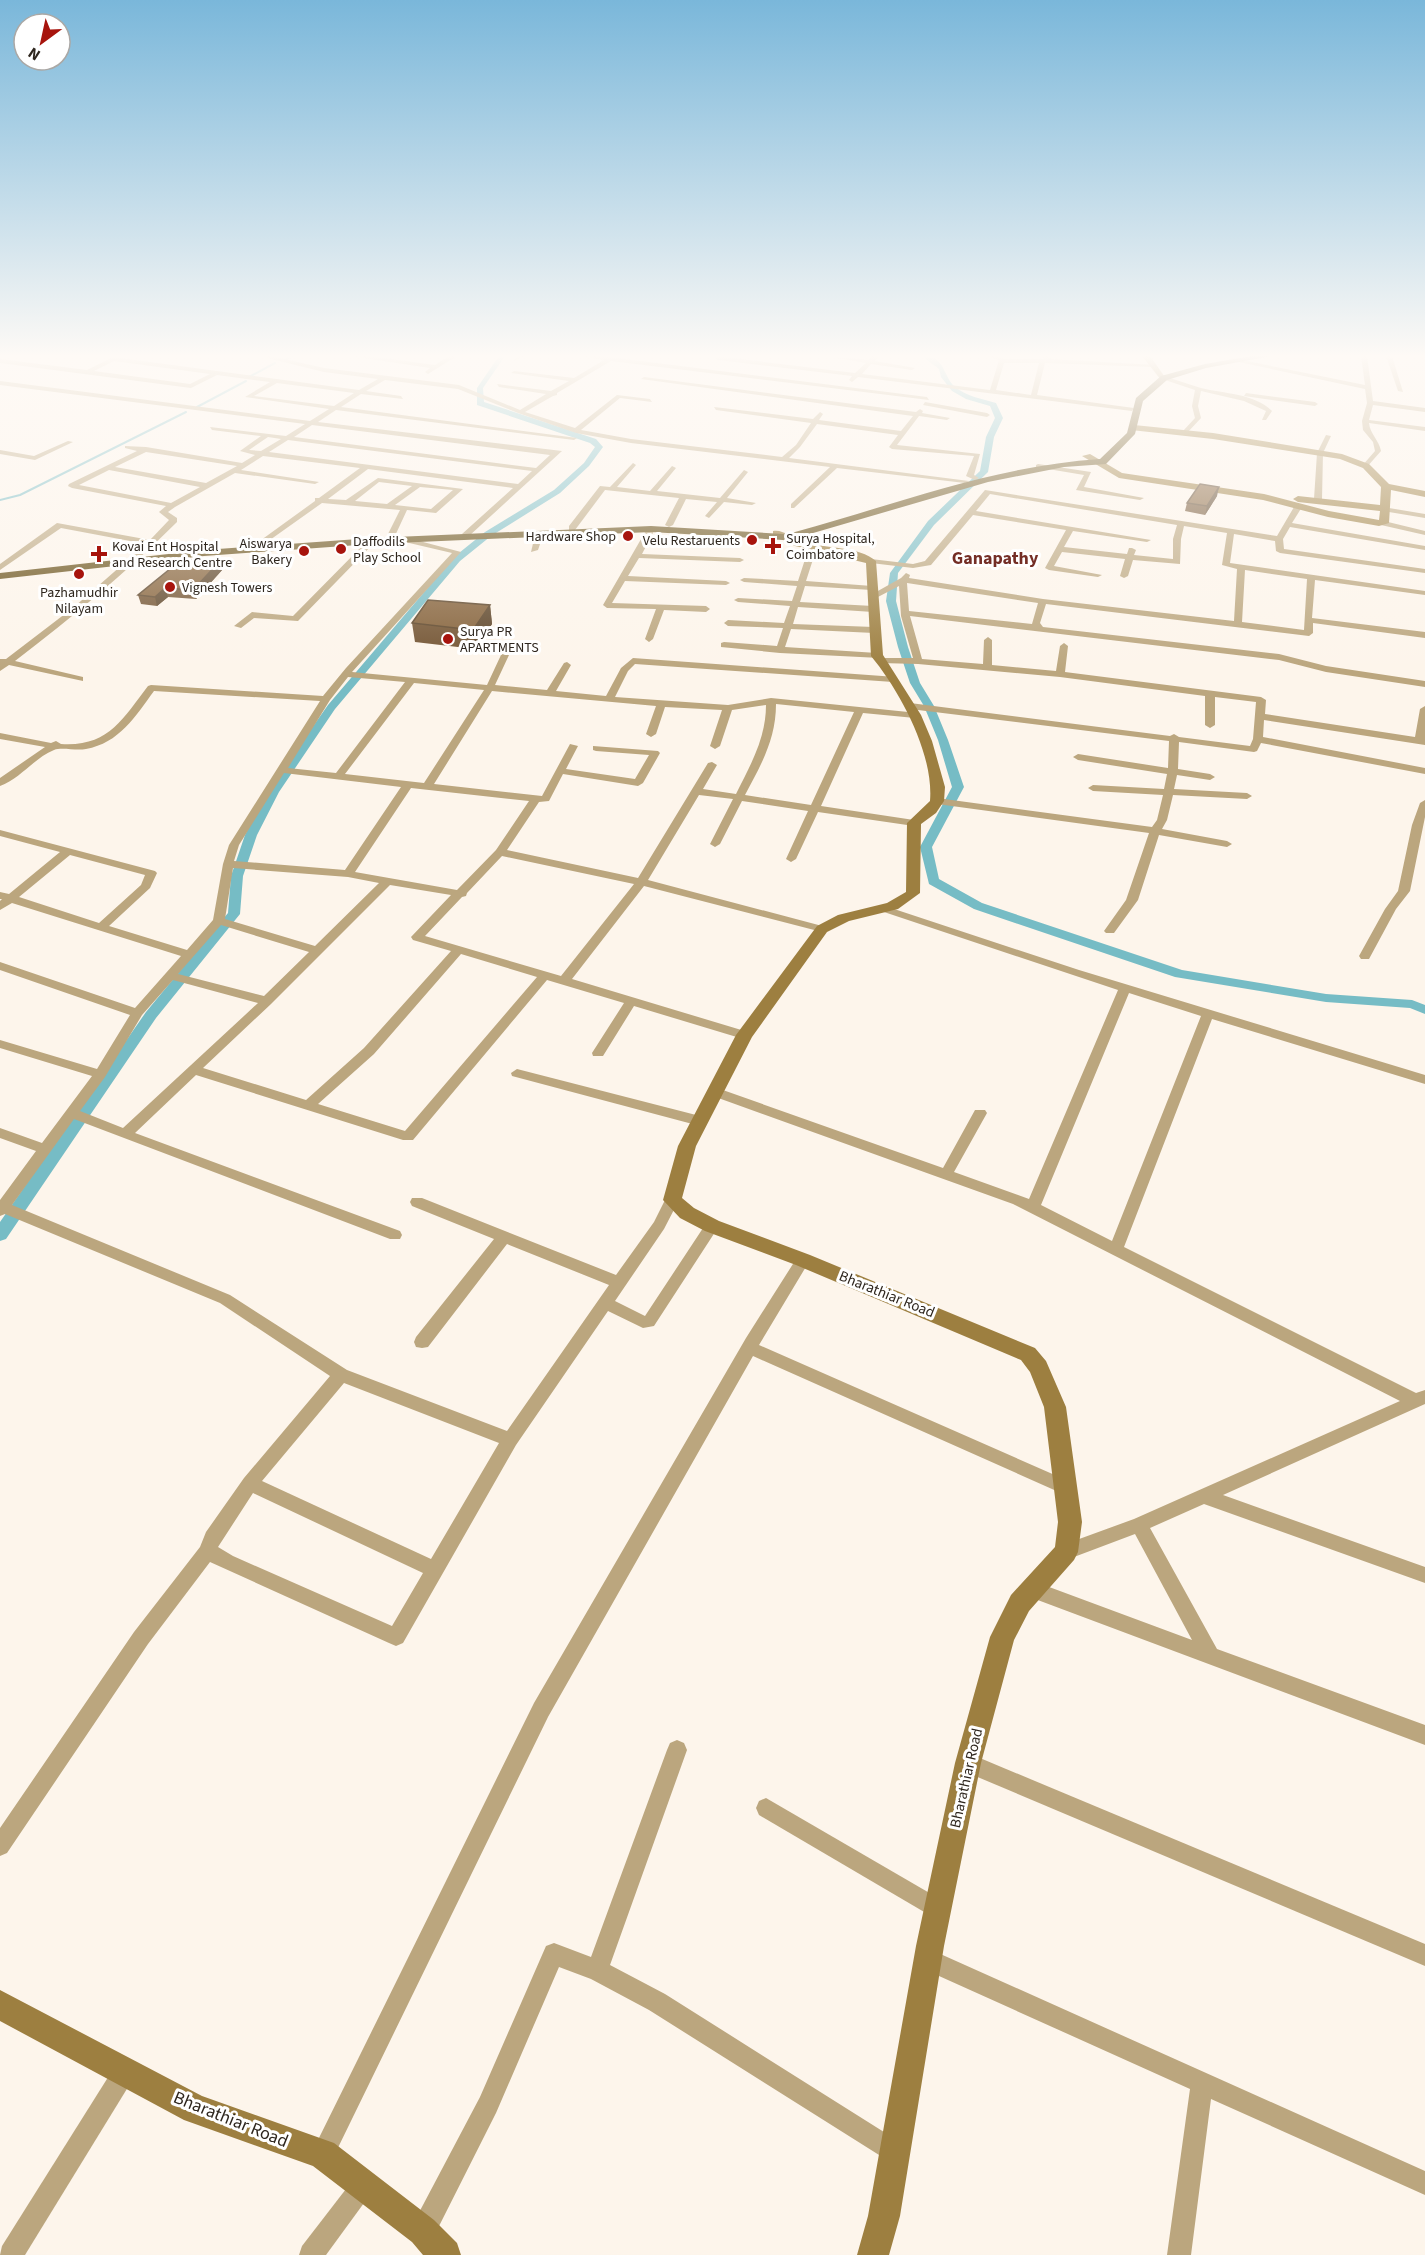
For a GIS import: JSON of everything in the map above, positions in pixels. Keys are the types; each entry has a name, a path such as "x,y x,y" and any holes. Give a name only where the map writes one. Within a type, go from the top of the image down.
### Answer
{"highway":[{"path":"979,479 1063,461"},
{"path":"0,576 135,558 260,545 392,536 539,535 651,529 780,535 886,511 979,479 1038,466 1101,461"},
{"path":"509,534 572,528 669,525 780,535"},
{"path":"0,569 234,550 466,535"}],"main road":[{"path":"1356,461 1368,464 1386,486 1425,494"},
{"path":"1097,462 1125,476 1264,498 1387,524 1386,486"},
{"path":"1264,498 1318,499 1386,509"},
{"path":"672,1200 687,1146 744,1035 822,929 840,920 903,904 913,893 914,824 931,810 937,801 938,787 926,741 912,709 885,664 874,630 873,597 877,561 859,555 813,547 780,535"},
{"name":"Bharathiar Road","path":"672,1200 687,1214 712,1226 804,1260 974,1329 1028,1354 1040,1367 1055,1407 1070,1522 1065,1552 1020,1603 1002,1637 968,1763 927,1959 884,2216 873,2255"},
{"name":"Bharathiar Road","path":"0,2005 195,2109 323,2154 423,2230 445,2255"}],"street":[{"path":"121,461 72,486 172,505"},
{"path":"221,461 244,465"},
{"path":"3,663 135,558 174,520 163,512 250,461"},
{"path":"318,461 516,486"},
{"path":"260,545 318,500 374,461"},
{"path":"469,461 537,470"},
{"path":"466,535 516,486 547,461"},
{"path":"809,461 979,479"},
{"path":"976,461 970,476 979,479 988,492 1279,539"},
{"path":"1318,499 1320,461"},
{"path":"612,489 633,465"},
{"path":"794,506 836,465"},
{"path":"1038,466 1088,474 1079,488 1140,498"},
{"path":"107,468 208,486"},
{"path":"653,492 672,468"},
{"path":"234,471 315,482"},
{"path":"709,516 744,472"},
{"path":"318,500 433,511 459,489 378,480 349,502"},
{"path":"390,506 419,484"},
{"path":"572,528 603,488 752,503"},
{"path":"877,561 912,566 928,563 988,492"},
{"path":"669,525 684,495"},
{"path":"1298,507 1279,539 1280,551 1425,571"},
{"path":"392,536 405,508"},
{"path":"1386,509 1425,516"},
{"path":"969,512 1147,540"},
{"path":"1058,549 1177,562 1177,538 1181,523"},
{"path":"1287,524 1425,548"},
{"path":"1384,541 1387,524 1425,533"},
{"path":"0,569 60,525 149,542"},
{"path":"651,529 639,556 621,578 607,605 706,609"},
{"path":"1070,529 1049,568 1098,574"},
{"path":"1231,531 1226,565 1241,569 1425,593"},
{"path":"534,550 539,535"},
{"path":"1124,576 1134,539"},
{"path":"408,540 457,552 326,699 234,845 228,864 219,921 137,1013 100,1074 2,1208 225,1299 341,1375 510,1440"},
{"path":"238,626 252,615 295,619 372,541"},
{"path":"780,650 813,547"},
{"path":"639,556 740,560"},
{"path":"738,600 794,603 873,597 902,580 912,566"},
{"path":"1238,625 1241,569"},
{"path":"621,578 726,583"},
{"path":"902,580 1043,601 1310,633 1308,620 1311,578"},
{"path":"744,580 800,584 873,597"},
{"path":"902,580 902,598 918,661"},
{"path":"1036,627 1043,601"},
{"path":"649,639 661,607"},
{"path":"906,613 1279,657 1326,669 1425,684"},
{"path":"1308,620 1425,635"},
{"path":"728,623 874,630"},
{"path":"987,668 988,640"},
{"path":"724,645 885,664"},
{"path":"1060,674 1064,646"},
{"path":"428,785 490,687 505,655"},
{"path":"346,674 661,704 728,708 771,701 860,710 939,710 1174,737 1254,749 1258,739 1262,700 1060,674 918,661 885,664 633,661 624,670 609,699"},
{"path":"3,663 80,679"},
{"path":"550,693 567,665"},
{"path":"339,776 412,680"},
{"path":"0,736 81,748 108,738 124,723 151,688 326,699"},
{"path":"1210,693 1210,725"},
{"path":"715,844 738,795 759,759 771,724 771,701"},
{"path":"651,734 661,704"},
{"path":"715,746 728,708"},
{"path":"791,860 860,710"},
{"path":"1260,716 1422,741 1425,710"},
{"path":"1110,931 1132,900 1155,831 1162,820 1173,771 1174,737"},
{"path":"1258,739 1425,771"},
{"path":"0,783 56,744"},
{"path":"281,770 545,799 562,771 573,746"},
{"path":"562,771 638,783 655,753 596,748"},
{"path":"1078,757 1209,777"},
{"path":"565,980 641,882 712,765"},
{"path":"348,874 409,783"},
{"path":"1093,788 1247,796"},
{"path":"696,791 738,795 914,824"},
{"path":"536,799 500,852 462,894 417,937 744,1035"},
{"path":"937,801 1155,831 1227,844"},
{"path":"1365,956 1391,909 1404,891 1417,825 1425,803"},
{"path":"0,832 151,873 146,886 102,926"},
{"path":"0,907 5,897 69,850"},
{"path":"500,852 641,882 822,929"},
{"path":"228,864 348,874 462,894"},
{"path":"125,1134 267,1001 388,880"},
{"path":"5,897 190,955"},
{"path":"885,909 1125,988 1425,1080"},
{"path":"219,921 317,951"},
{"path":"309,1105 369,1051 459,949"},
{"path":"0,966 137,1013"},
{"path":"192,1069 408,1137 546,974"},
{"path":"171,976 267,1001"},
{"path":"1033,1208 1125,988"},
{"path":"598,1053 632,1000"},
{"path":"1116,1250 1208,1013"},
{"path":"0,1044 100,1074"},
{"path":"517,1073 700,1121"},
{"path":"715,1092 946,1174 1033,1208 1420,1399"},
{"path":"73,1113 395,1235"},
{"path":"946,1174 980,1113"},
{"path":"0,1133 44,1149"},
{"path":"208,1551 227,1562 396,1637 510,1440 659,1225 672,1200"},
{"path":"417,1202 618,1282"},
{"path":"605,1303 643,1322 649,1322 712,1226"},
{"path":"422,1342 504,1237"},
{"path":"323,2154 541,1710 804,1260"},
{"path":"751,1348 1067,1488"},
{"path":"0,1846 141,1638 208,1551 213,1538 250,1483 341,1375"},
{"path":"1065,1552 1139,1525 1420,1399"},
{"path":"250,1483 435,1570"},
{"path":"1203,1496 1425,1575"},
{"path":"1139,1525 1209,1653"},
{"path":"1033,1590 1209,1653 1425,1735"},
{"path":"597,1970 677,1750"},
{"path":"968,1763 1425,1955"},
{"path":"766,1808 938,1909"},
{"path":"423,2230 488,2105 554,1953 597,1970 667,2008 895,2152"},
{"path":"927,1959 1425,2183"},
{"path":"11,2255 125,2071"},
{"path":"1179,2255 1202,2083"},
{"path":"311,2255 364,2184"}],"building":[{"path":"1200,484 1219,487 1207,506 1187,503"},
{"path":"181,560 221,560 193,590 165,588 155,597 138,595"},
{"path":"428,600 490,605 473,630 412,623"}],"waterway":[{"path":"0,500 20,495 88,461"},
{"path":"0,1235 151,1015 234,914 237,876 251,835 273,792 332,707 363,667 457,559 488,534 557,491 589,461"},
{"path":"986,461 984,472 931,523 894,573 891,601 903,647 915,683 929,706 943,740 958,787 926,847 933,881 978,906 1180,974 1326,998 1412,1004 1425,1010"}],"place":[{"name":"Hardware Shop","path":"628,536"},
{"name":"Velu Restaruents","path":"752,540"},
{"name":"Surya Hospital, Coimbatore","path":"773,546"},
{"name":"Daffodils Play School","path":"341,549"},
{"name":"Aiswarya Bakery","path":"304,551"},
{"name":"Kovai Ent Hospital and Research Centre","path":"99,554"},
{"name":"Pazhamudhir Nilayam","path":"79,574"},
{"name":"Vignesh Towers","path":"170,587"},
{"name":"Surya PR APARTMENTS","path":"448,639"}],"district":[{"name":"Ganapathy","path":"995,558"}]}
